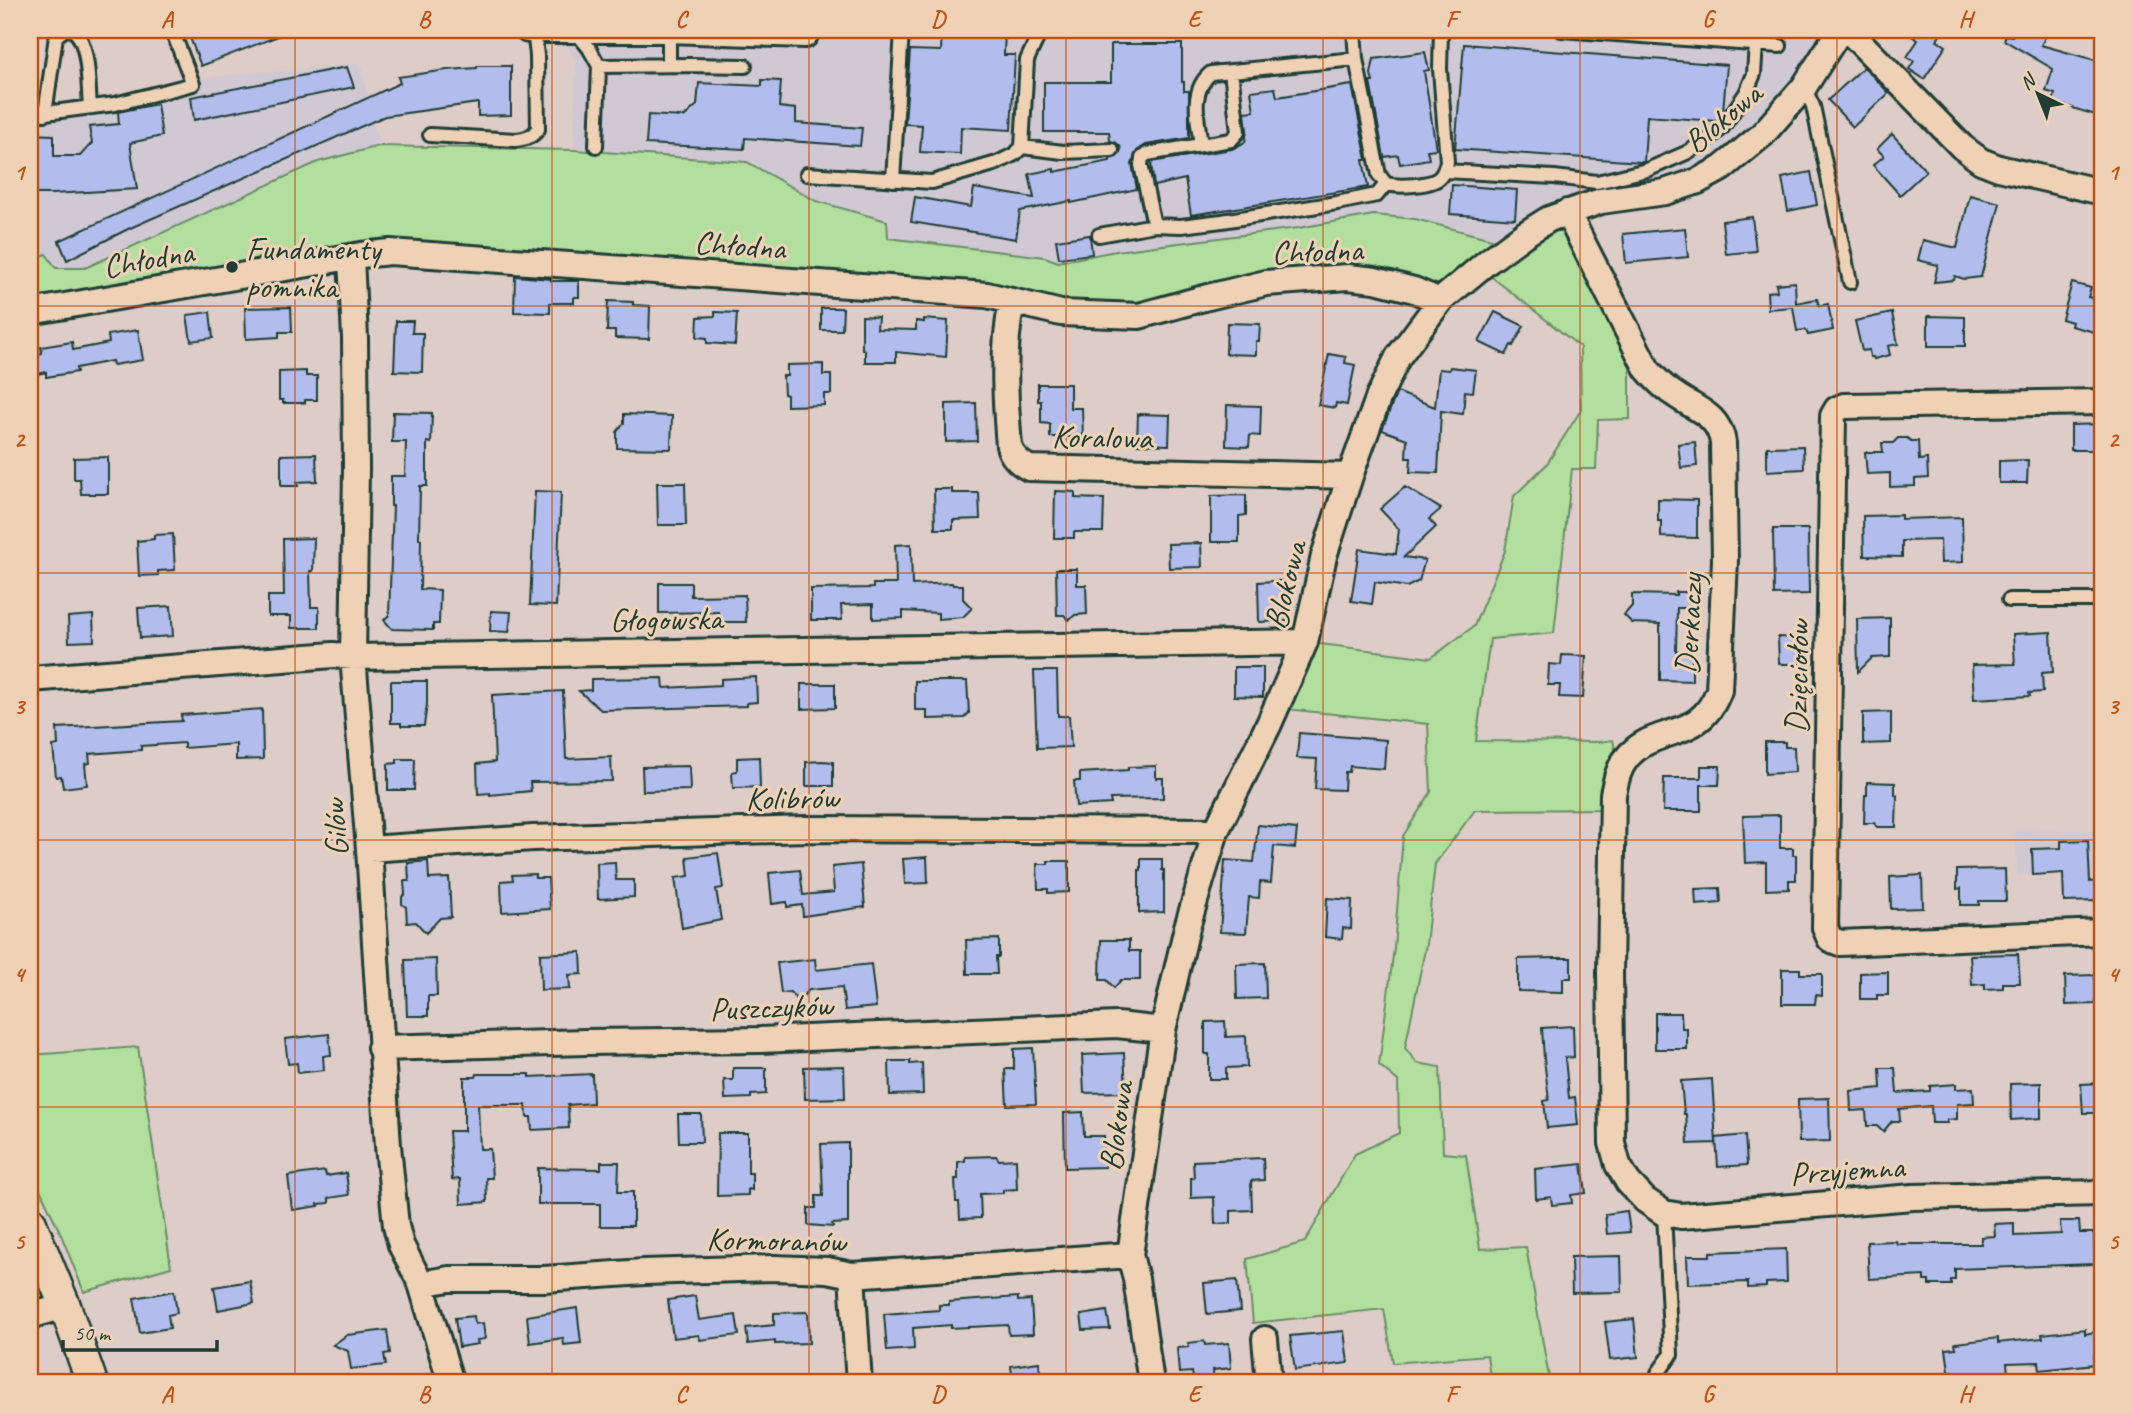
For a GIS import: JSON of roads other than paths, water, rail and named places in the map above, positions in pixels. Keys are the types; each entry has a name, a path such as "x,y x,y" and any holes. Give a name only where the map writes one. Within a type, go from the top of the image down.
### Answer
{"street":[{"path":"528,30 669,30 805,35"},
{"name":"Blokowa","path":"1151,1383 1130,1255 1163,1030 1187,927 1216,831 1269,724 1305,642 1324,556 1350,476 1398,356 1440,301 1525,234 1549,219 1601,201 1665,192 1698,181 1722,167 1762,135 1804,87 1840,30"},
{"path":"1848,30 1962,146 1981,161 1999,168 2102,192"},
{"name":"Derkaczy","path":"1567,212 1647,369 1675,396 1713,419 1722,432 1725,560 1719,690 1704,716 1688,727 1653,739 1626,758 1618,772 1613,794 1610,972 1612,1143 1618,1165 1628,1182 1645,1200 1664,1213"},
{"name":"Chłodna","path":"30,312 390,252 987,295 1061,313 1139,316 1266,283 1348,278 1375,280 1440,301"},
{"name":"Gilów","path":"351,258 356,456 353,657 369,849 388,1146 401,1245 421,1284 451,1383"},
{"name":"Koralowa","path":"1012,302 1007,326 1005,390 1009,446 1011,453 1021,464 1029,468 1350,476"},
{"name":"Dzięciołów","path":"2102,402 1844,406 1833,416 1825,928 1830,939 1840,943 2102,932"},
{"name":"Głogowska","path":"30,679 333,655 353,657 1305,642"},
{"name":"Kolibrów","path":"369,849 533,838 805,829 1216,831"},
{"name":"Puszczyków","path":"380,1048 760,1040 1117,1025 1163,1030"},
{"name":"Przyjemna","path":"1664,1213 1681,1216 1913,1197 2102,1193"},
{"path":"30,1221 65,1306 92,1383"},
{"name":"Kormoranów","path":"421,1284 449,1279 544,1279 644,1272 774,1268 827,1270 852,1275 1130,1255"},
{"path":"852,1275 859,1383"},
{"path":"30,1316 65,1306"},
{"path":"1265,1339 1269,1383"}],"lane":[{"path":"46,114 56,36 64,30"},
{"path":"72,30 81,37 85,50 90,107"},
{"path":"30,115 116,104 193,84 172,30"},
{"path":"430,135 516,140 535,134 538,129 534,30"},
{"path":"668,65 669,30"},
{"path":"893,180 902,30"},
{"path":"807,174 932,182 997,163 1015,154 1022,147 1027,60 1041,30"},
{"path":"1354,30 1356,59 1379,175 1386,184 1402,187 1433,181 1445,171 1447,162 1440,69 1441,30"},
{"path":"1561,30 1780,46"},
{"path":"575,31 589,48 598,66 596,146"},
{"path":"1445,171 1597,182 1647,170 1686,153 1722,128 1746,93 1754,74 1756,44"},
{"path":"1201,145 1197,96 1201,84 1211,73 1356,59"},
{"path":"598,66 745,66"},
{"path":"1154,225 1141,165 1142,158 1147,154 1231,140 1238,132 1231,71"},
{"path":"1804,87 1814,106 1850,282"},
{"path":"1022,147 1063,152 1112,150"},
{"path":"1099,234 1154,225 1208,223 1337,203 1377,195 1386,184"},
{"path":"2009,600 2102,600"},
{"path":"1658,1373 1671,1355 1664,1213"}],"place":[{"name":"Fundamenty pomnika","path":"232,267"}]}
